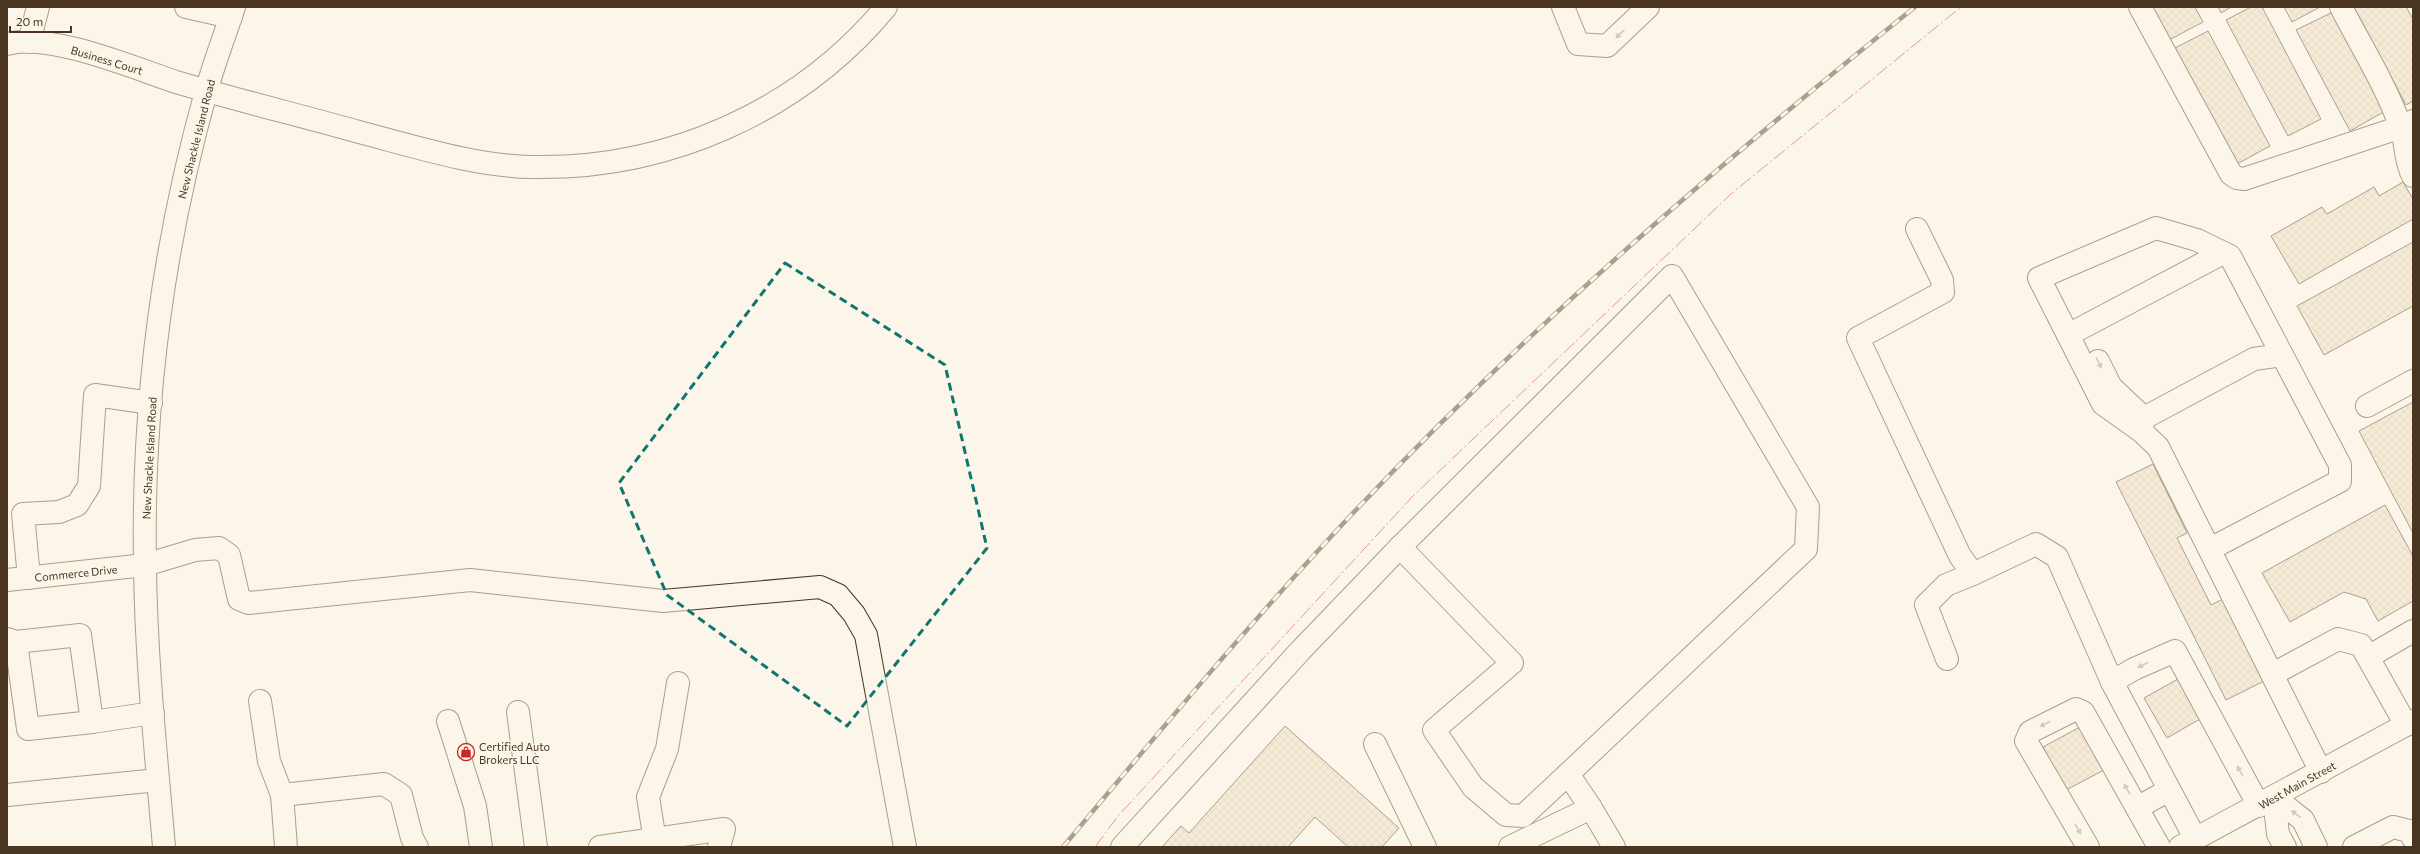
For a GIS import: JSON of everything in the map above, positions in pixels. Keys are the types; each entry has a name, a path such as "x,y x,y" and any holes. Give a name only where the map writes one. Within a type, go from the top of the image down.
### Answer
{"main road":[{"path":"29,42 38,7"},
{"path":"186,7 232,12"},
{"name":"Business Court","path":"7,44 20,41 68,48 206,91 390,140 488,162 530,167 580,165 638,157 686,144 742,122 789,96 833,62 871,25 886,7"},
{"path":"1563,7 1578,44 1607,46 1648,7"},
{"path":"2140,7 2231,174 2237,178 2244,178 2407,124"},
{"path":"2341,7 2389,97 2407,124 2407,165 2413,176"},
{"name":"New Shackle Island Road","path":"164,847 153,713 145,565 151,403 166,271 183,186 206,91 232,12"},
{"path":"1917,228 1942,280 1943,292 1858,338 1960,556 1973,574"},
{"path":"2210,549 2340,481 2340,465 2230,256 2197,240 2156,228 2039,278 2075,332 2103,404 2142,424 2158,447 2321,772"},
{"path":"2075,332 2223,253"},
{"path":"1122,847 1300,651 1400,546 1672,276 1808,507 1806,549 1523,816 1506,814 1473,787 1434,730 1512,663 1400,546"},
{"path":"2142,424 2254,359 2282,355"},
{"path":"2368,406 2413,381"},
{"path":"29,578 15,513 59,512 77,505 89,486 94,395 151,403"},
{"path":"1947,659 1926,605 1946,585 2036,544 2057,557 2112,682 2169,790 2188,843"},
{"name":"Commerce Drive","path":"7,580 145,565 195,550 219,548 229,555 239,599 249,603 470,580 662,601 820,588 838,595 854,614 866,635 905,847"},
{"path":"2368,657 2413,631"},
{"path":"92,722 80,634 12,640 28,729 92,722 153,713"},
{"path":"2273,674 2338,639 2361,645 2409,723"},
{"path":"2112,682 2134,669 2175,651 2266,801 2278,834 2285,847"},
{"path":"643,843 648,797 667,749 678,683"},
{"path":"260,701 269,761 282,795 286,847"},
{"path":"2088,847 2026,741 2030,732 2076,709 2083,712 2159,847"},
{"path":"518,712 536,847"},
{"path":"448,721 475,806 481,847"},
{"name":"West Main Street","path":"2188,843 2409,723"},
{"path":"1375,744 1421,845"},
{"path":"1568,774 1591,808 1614,847"},
{"path":"7,795 158,780"},
{"path":"282,795 384,784 401,795 412,838 417,847"},
{"path":"2137,808 2169,790"},
{"path":"2266,801 2303,820 2316,847"},
{"path":"1510,847 1591,808"},
{"path":"2354,847 2392,827 2409,831 2413,838"},
{"path":"600,847 643,843 724,829 719,847"}],"highlighted area":[{"path":"785,263 945,365 987,548 847,726 667,595 619,483"}],"building":[{"path":"2152,7 2195,7 2203,22 2169,40"},
{"path":"2218,7 2231,7 2221,13"},
{"path":"2251,7 2262,7 2321,119 2288,136 2226,20"},
{"path":"2284,7 2320,7 2292,22"},
{"path":"2354,7 2406,7 2413,19 2413,101 2406,105"},
{"path":"2333,12 2387,110 2350,131 2296,30"},
{"path":"2208,31 2270,146 2237,164 2175,48"},
{"path":"2403,182 2413,199 2413,219 2299,284 2271,236 2322,207 2327,214 2374,187 2379,196"},
{"path":"2413,242 2413,306 2324,355 2297,306"},
{"path":"2413,402 2413,533 2359,431"},
{"path":"2153,464 2187,533 2177,538 2211,605 2227,597 2268,679 2226,700 2116,482"},
{"path":"2385,505 2413,556 2413,601 2378,621 2366,599 2344,592 2290,622 2262,573"},
{"path":"2178,679 2200,719 2167,738 2144,698"},
{"path":"1285,726 1399,828 1382,847 1348,847 1315,817 1288,847 1162,847 1181,826 1189,833"},
{"path":"2080,727 2104,770 2066,790 2043,747"}],"railway":[{"path":"1063,847 1199,686 1303,567 1406,458 1475,389 1546,322 1691,193 1915,7"}],"power":[{"path":"1095,847 1118,816 1412,497 1732,193 1961,7"}],"place":[{"name":"Certified Auto Brokers LLC","path":"466,752"}]}
